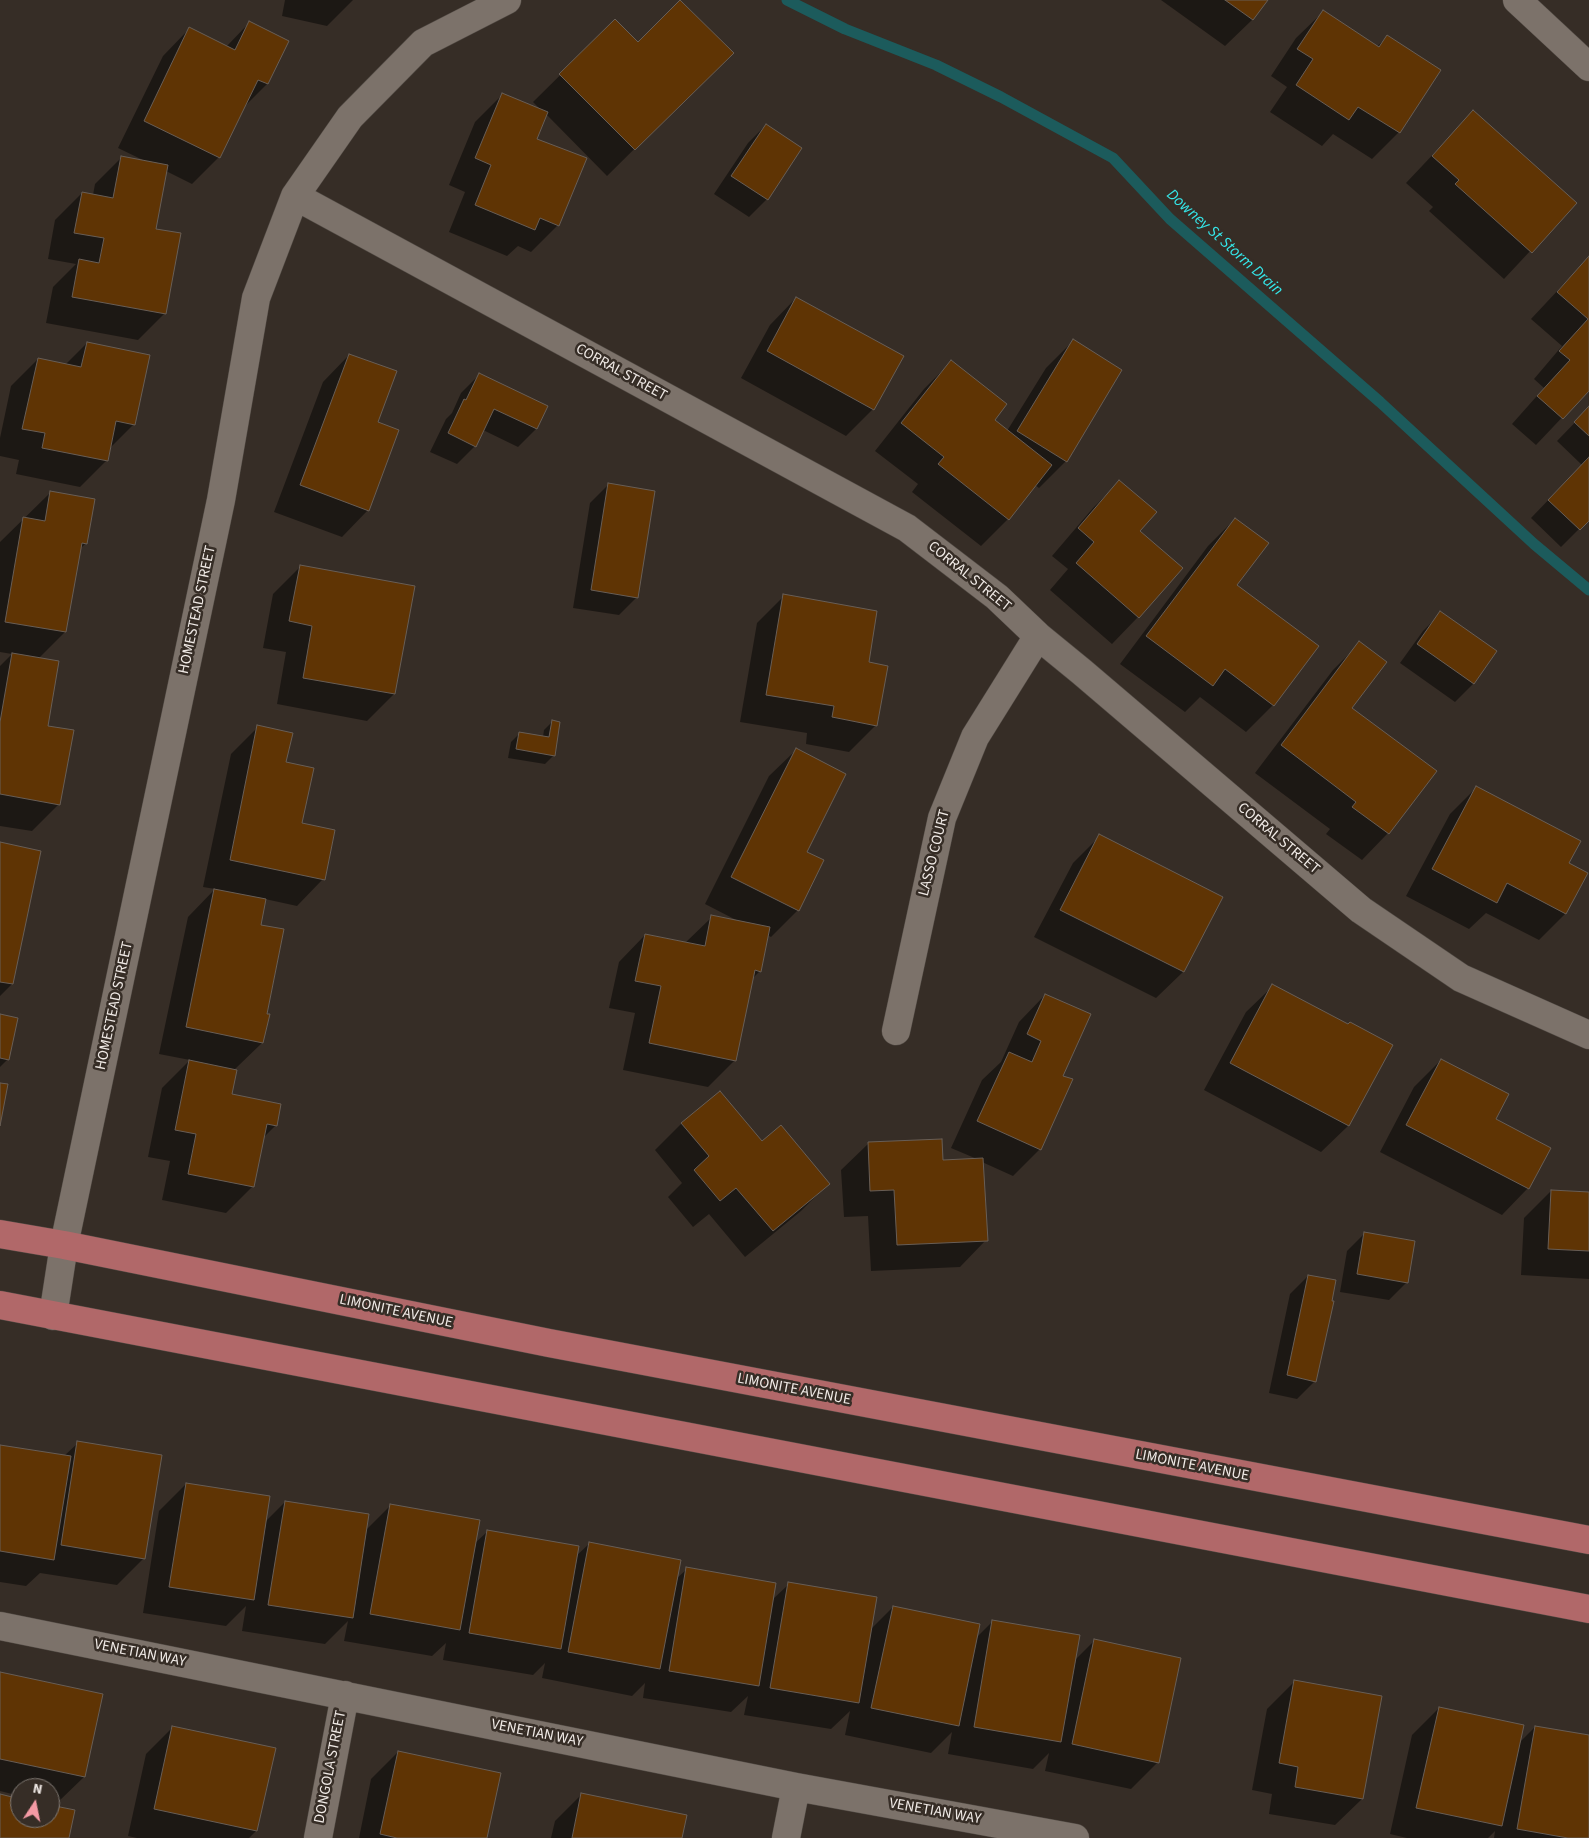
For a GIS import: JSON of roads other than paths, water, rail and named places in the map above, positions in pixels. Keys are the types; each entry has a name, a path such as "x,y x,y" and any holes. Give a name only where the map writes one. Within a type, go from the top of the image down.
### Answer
{"main road":[{"name":"LIMONITE AVENUE","path":"0,1234 64,1245 558,1345 1589,1540"},
{"path":"0,1305 1589,1609"}],"street":[{"name":"HOMESTEAD STREET","path":"53,1316 64,1245 221,500 256,298 295,196 350,117 422,43 507,0"},
{"path":"1517,0 1589,67"},
{"name":"CORRAL STREET","path":"295,196 907,528 997,597 1038,636 1362,910 1461,978 1589,1035"},
{"name":"LASSO COURT","path":"896,1030 942,818 975,737 1038,636"},
{"name":"VENETIAN WAY","path":"0,1626 796,1787 1075,1838"},
{"name":"DONGOLA STREET","path":"318,1838 345,1695"},
{"path":"786,1838 796,1787"}],"waterway":[{"name":"Downey St Storm Drain","path":"787,0 845,29 936,65 1001,97 1113,158 1170,219 1380,402 1534,544 1589,590"}]}
